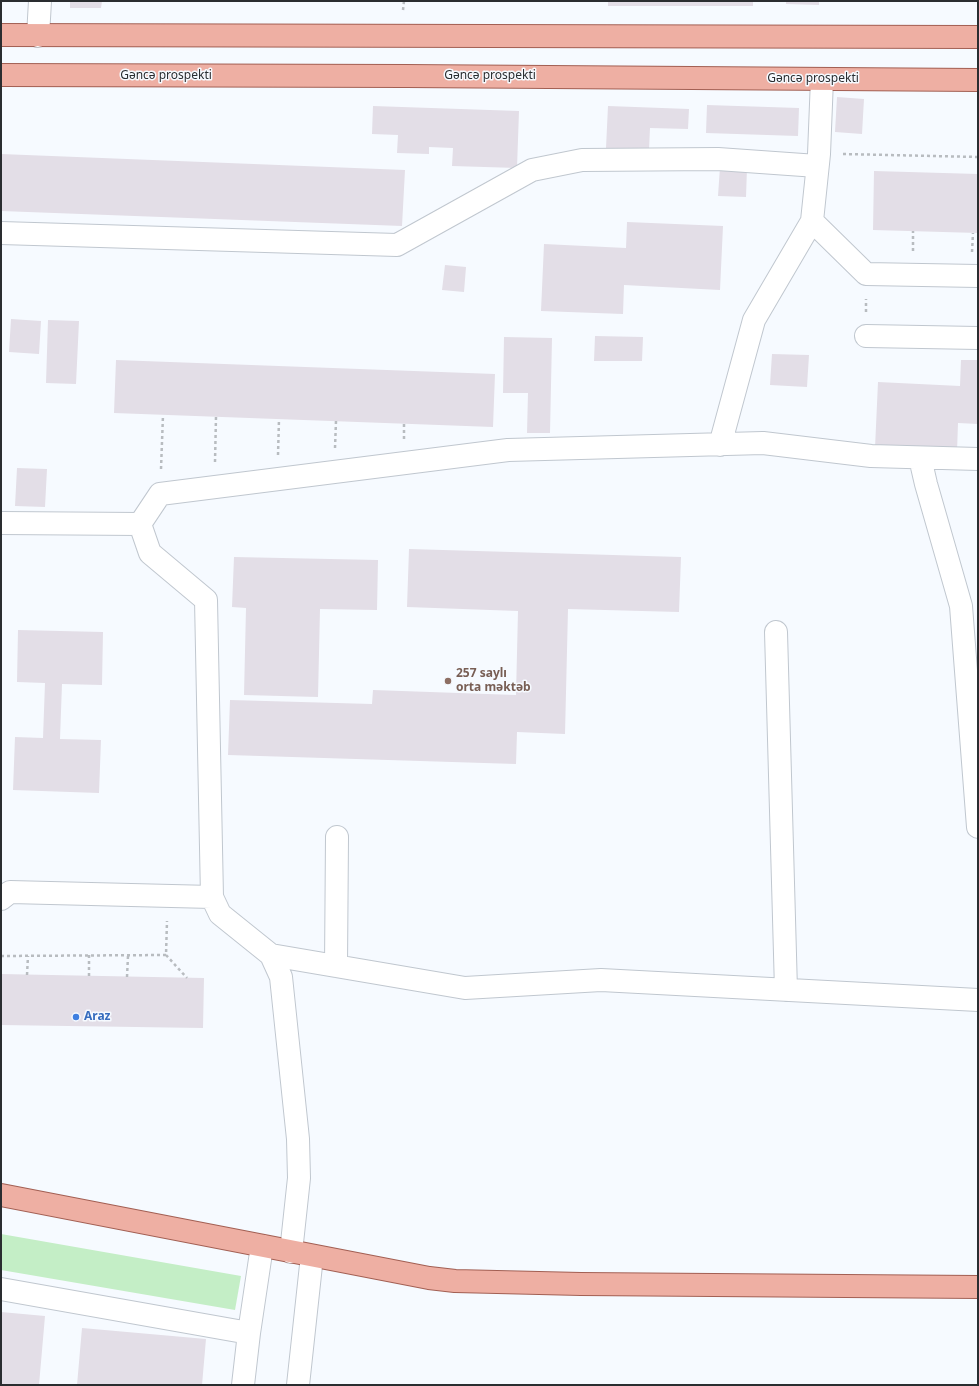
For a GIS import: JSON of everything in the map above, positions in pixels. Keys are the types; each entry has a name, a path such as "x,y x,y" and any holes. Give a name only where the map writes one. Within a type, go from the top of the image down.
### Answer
{"main road":[{"path":"1,35 978,37"},
{"name":"Gəncə prospekti","path":"1,75 978,80"},
{"path":"1,1195 429,1278 493,1283 978,1286"}],"street":[{"path":"38,36 40,1"},
{"path":"720,445 754,320 812,221 818,160 822,79"},
{"path":"1,233 397,245 532,170 539,168 582,160 818,160"},
{"path":"812,221 866,274 978,276"},
{"path":"866,336 978,338"},
{"path":"140,524 160,494 508,450 763,443 871,456 978,459"},
{"path":"920,458 961,606 978,827"},
{"path":"1,523 140,524"},
{"path":"140,524 150,553 206,600 212,897 220,914 271,955 281,977 298,1139 301,1254 298,1385"},
{"path":"776,632 786,990"},
{"path":"336,966 337,837"},
{"path":"1,899 10,892 212,897"},
{"path":"271,955 465,988 601,980 978,1000"},
{"path":"243,1385 262,1246"},
{"path":"1,1289 249,1333"}],"path":[{"path":"403,10 404,1"},
{"path":"818,160 978,157"},
{"path":"866,274 866,336"},
{"path":"160,494 163,415"},
{"path":"214,487 216,417"},
{"path":"277,479 280,420"},
{"path":"168,896 166,955 187,978"},
{"path":"1,956 166,955"},
{"path":"27,975 28,956"},
{"path":"89,956 89,976"},
{"path":"127,977 128,956"}],"green space":[{"path":"1,1234 241,1276 235,1310 1,1270"}],"building":[{"path":"70,1 102,1 101,8 70,8"},
{"path":"608,1 753,1 753,6 608,6"},
{"path":"786,1 819,1 819,5 786,4"},
{"path":"837,97 864,99 862,134 835,132"},
{"path":"707,105 799,108 798,136 706,133"},
{"path":"373,106 519,111 517,168 452,166 453,148 429,147 429,154 397,153 398,135 372,134"},
{"path":"608,106 689,109 688,129 650,128 649,150 606,148"},
{"path":"1,154 405,170 402,226 1,211"},
{"path":"720,167 747,168 746,197 718,196"},
{"path":"874,171 978,174 978,233 873,230"},
{"path":"627,222 723,226 720,290 624,285 623,314 541,311 544,244 626,248"},
{"path":"445,265 466,267 464,292 442,290"},
{"path":"11,319 41,321 39,354 9,352"},
{"path":"48,320 79,321 76,384 46,383"},
{"path":"595,336 643,337 642,361 594,361"},
{"path":"504,337 552,338 550,433 527,433 528,393 503,393"},
{"path":"772,354 809,355 807,387 770,385"},
{"path":"116,360 495,374 493,427 114,413"},
{"path":"961,360 978,360 978,424 958,423 957,452 875,448 878,382 960,386"},
{"path":"17,468 47,469 45,507 15,506"},
{"path":"409,549 681,557 679,612 568,609 565,734 517,732 516,764 228,755 230,700 372,704 373,690 516,695 518,611 407,607"},
{"path":"234,557 378,560 377,610 320,609 318,697 244,695 246,608 232,607"},
{"path":"18,630 103,632 102,685 62,684 60,739 101,740 99,793 13,790 15,737 43,738 45,683 17,682"},
{"path":"1,974 204,978 203,1028 1,1025"},
{"path":"1,1312 45,1316 39,1385 1,1385"},
{"path":"82,1328 206,1339 202,1385 77,1385"}],"place":[{"name":"257 saylı orta məktəb","path":"448,681"},
{"name":"Araz","path":"76,1017"}]}
